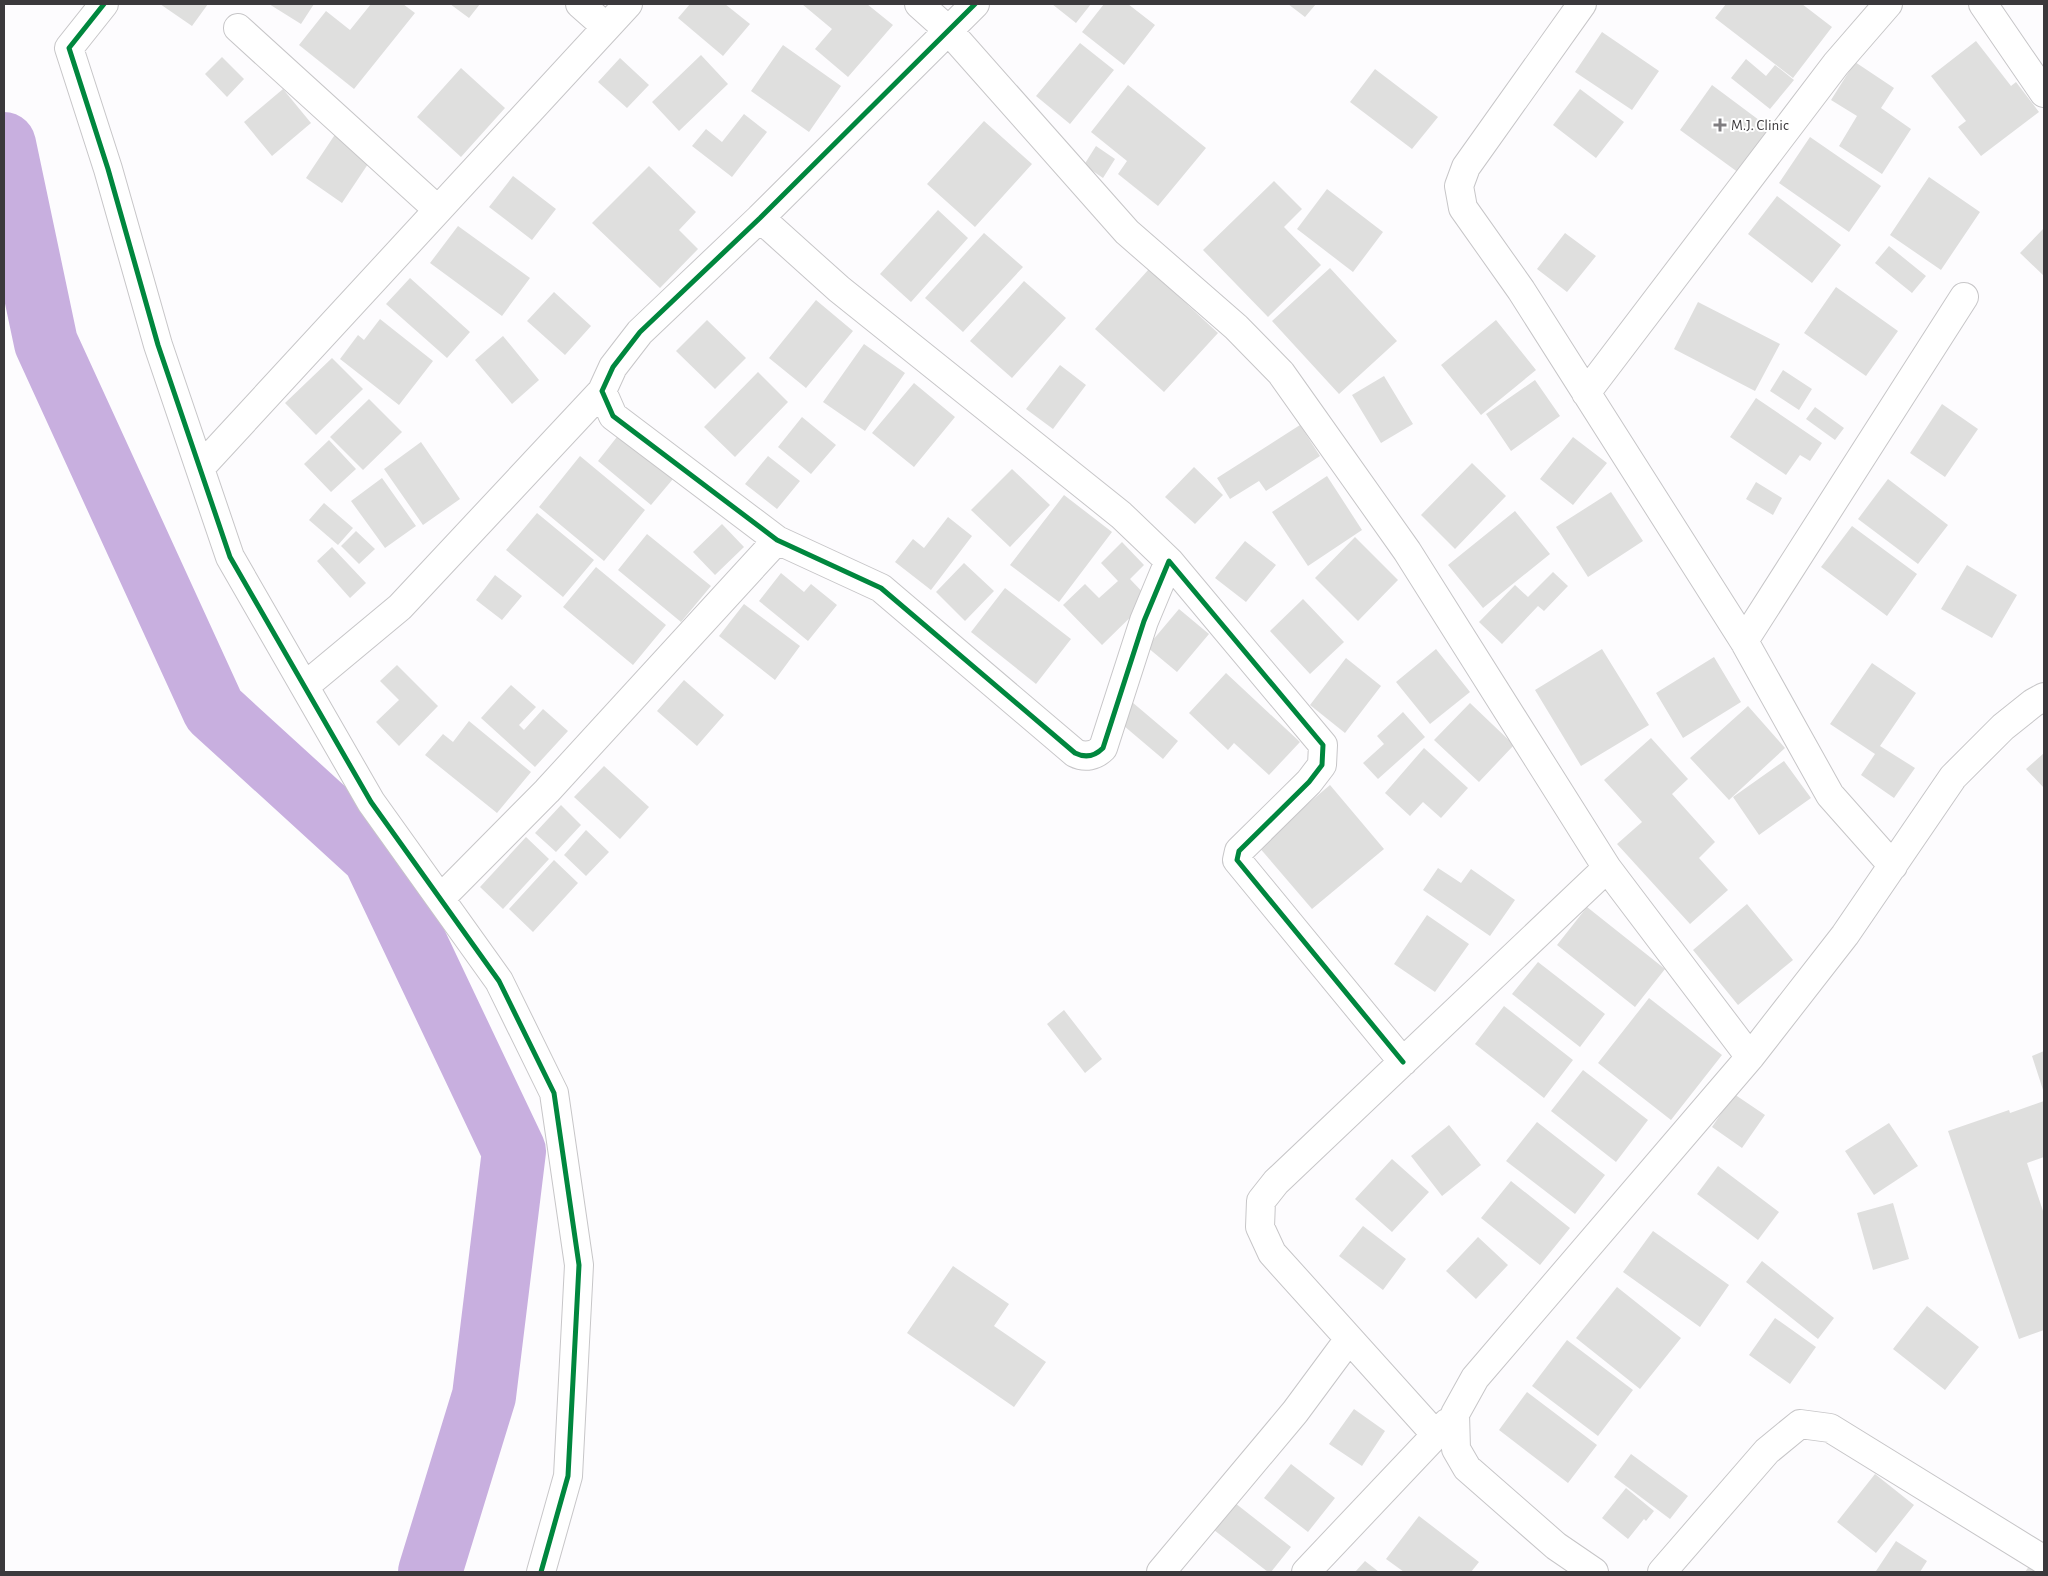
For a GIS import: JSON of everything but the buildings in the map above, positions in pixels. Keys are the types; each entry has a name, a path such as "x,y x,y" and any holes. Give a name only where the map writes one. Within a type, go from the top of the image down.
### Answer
{"street":[{"path":"104,4 69,48 108,170 158,345 230,558 371,802 499,981 554,1093 579,1265 568,1476 541,1572"},
{"path":"580,4 606,27"},
{"path":"200,468 628,4"},
{"path":"920,4 948,30 1127,232 1236,327 1281,373 1407,551 1607,868 1750,1057"},
{"path":"305,686 400,607 602,391 612,367 640,332 760,218 975,4"},
{"path":"1582,4 1466,167 1459,186 1463,208 1521,290 1744,641 1830,795 1893,866"},
{"path":"1586,393 1836,64 1888,4"},
{"path":"1983,4 2044,93"},
{"path":"238,28 437,209"},
{"path":"760,218 846,295 1122,515 1168,561 1323,745 1322,765 1304,787 1239,851 1237,860 1403,1062"},
{"path":"1744,641 1964,297"},
{"path":"602,391 613,416 777,540 881,588 1075,753 1082,756 1097,754 1103,748 1144,622 1168,561"},
{"path":"440,898 547,791 777,540"},
{"path":"1306,1572 1455,1414 1475,1378 1750,1057 1846,935 1953,777 2003,727 2041,706"},
{"path":"1436,1435 1272,1253 1260,1227 1261,1201 1276,1182 1607,868"},
{"path":"1161,1572 1295,1412 1349,1339"},
{"path":"1455,1414 1456,1449 1467,1468 1556,1546 1594,1572"},
{"path":"1662,1572 1767,1451 1800,1424 1830,1428 2044,1560"}],"waterway":[{"path":"4,144 46,343 214,710 374,856 514,1151 484,1396 430,1572"}],"cycle path":[{"path":"104,4 69,48 108,169 158,345 230,557 371,802 499,981 554,1093 579,1265 568,1476 541,1572"},
{"path":"975,4 760,218 640,332 613,367 602,391 613,416 777,540 881,588 1079,755 1097,753 1103,748 1144,621 1169,561 1323,745 1322,765 1309,782 1239,851 1237,860 1403,1062"}],"place":[{"name":"M.J. Clinic","path":"1720,125"}]}
